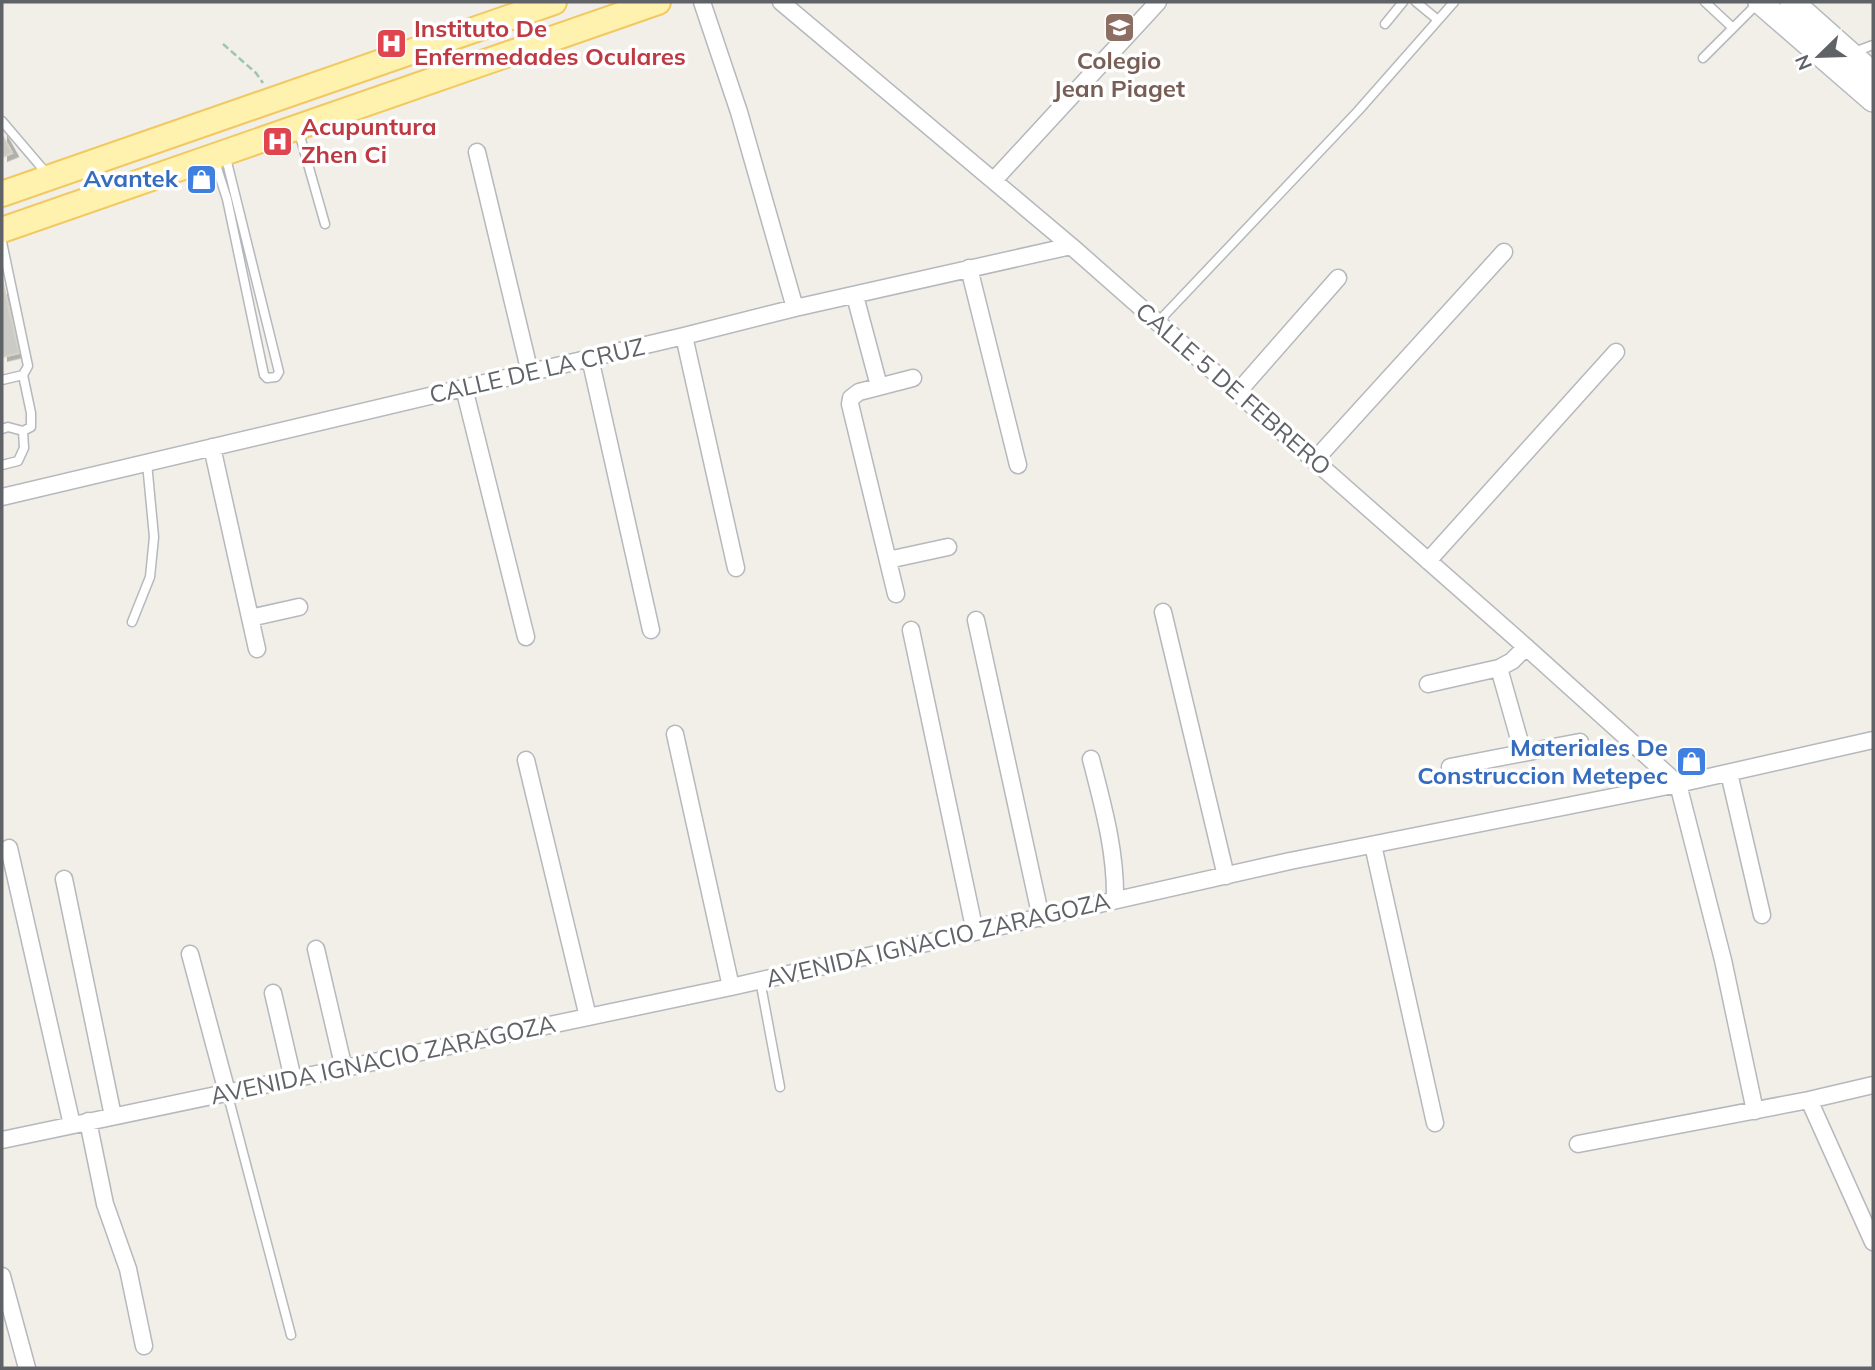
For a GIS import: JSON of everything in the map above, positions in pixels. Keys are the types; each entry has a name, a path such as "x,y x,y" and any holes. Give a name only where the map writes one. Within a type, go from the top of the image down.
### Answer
{"main road":[{"path":"2,194 554,2"},
{"path":"2,230 658,2"},
{"path":"1760,2 1839,59 1873,74"},
{"path":"1792,2 1873,100"}],"street":[{"path":"702,2 739,112 795,308"},
{"name":"CALLE 5 DE FEBRERO","path":"781,2 995,179 1678,784"},
{"path":"995,179 1158,2"},
{"path":"477,152 530,373"},
{"name":"CALLE DE LA CRUZ","path":"2,497 795,308 1071,246"},
{"path":"1314,461 1504,252"},
{"path":"969,268 1018,465"},
{"path":"1237,393 1338,278"},
{"path":"855,296 879,386"},
{"path":"684,336 736,568"},
{"path":"1428,561 1616,352"},
{"path":"590,358 651,630"},
{"path":"896,594 850,404 855,394 913,378"},
{"path":"464,388 526,637"},
{"path":"212,447 257,649"},
{"path":"888,560 948,547"},
{"path":"250,618 299,607"},
{"path":"1163,612 1226,876"},
{"path":"976,620 1041,918"},
{"path":"911,631 975,932"},
{"path":"1428,684 1499,668 1508,664 1526,647"},
{"path":"1499,668 1523,753"},
{"path":"675,734 731,987"},
{"name":"AVENIDA IGNACIO ZARAGOZA","path":"2,1140 731,987 1226,876 1729,774 1873,740"},
{"path":"1450,767 1580,741"},
{"path":"1091,759 1116,871 1115,900"},
{"path":"526,760 588,1017"},
{"path":"1729,774 1762,915"},
{"path":"1678,784 1723,960 1755,1111"},
{"path":"1373,845 1434,1123"},
{"path":"9,848 80,1123 128,1269 144,1346"},
{"path":"64,879 113,1116"},
{"path":"316,949 344,1069"},
{"path":"190,954 227,1092"},
{"path":"273,993 293,1079"},
{"path":"1578,1144 1755,1111 1873,1085"},
{"path":"1809,1100 1873,1242"},
{"path":"2,1276 27,1368"}],"lane":[{"path":"1385,24 1403,2"},
{"path":"1416,2 1438,20"},
{"path":"1158,322 1358,111 1454,2"},
{"path":"1705,2 1732,28"},
{"path":"1703,58 1760,2"},
{"path":"1839,59 1873,45"},
{"path":"2,121 50,177"},
{"path":"298,126 325,224"},
{"path":"218,154 277,364 279,372 276,377 267,378 263,373 218,154"},
{"path":"2,242 29,366 23,375 2,380"},
{"path":"23,375 31,413 30,426 23,431"},
{"path":"2,429 8,427 23,431"},
{"path":"2,465 18,461 24,448 23,431"},
{"path":"132,622 150,577 152,563 154,537 147,463"},
{"path":"760,980 780,1087"},
{"path":"227,1092 290,1335"}],"path":[{"path":"223,44 256,73 275,100"}],"building":[{"path":"2,135 12,153 2,157"},
{"path":"2,279 19,353 2,357"}],"place":[{"name":"Colegio Jean Piaget","path":"1119,27"},
{"name":"Instituto De Enfermedades Oculares","path":"391,43"},
{"name":"Acupuntura Zhen Ci","path":"278,141"},
{"name":"Avantek","path":"201,179"},
{"name":"Materiales De Construccion Metepec","path":"1691,762"}]}
